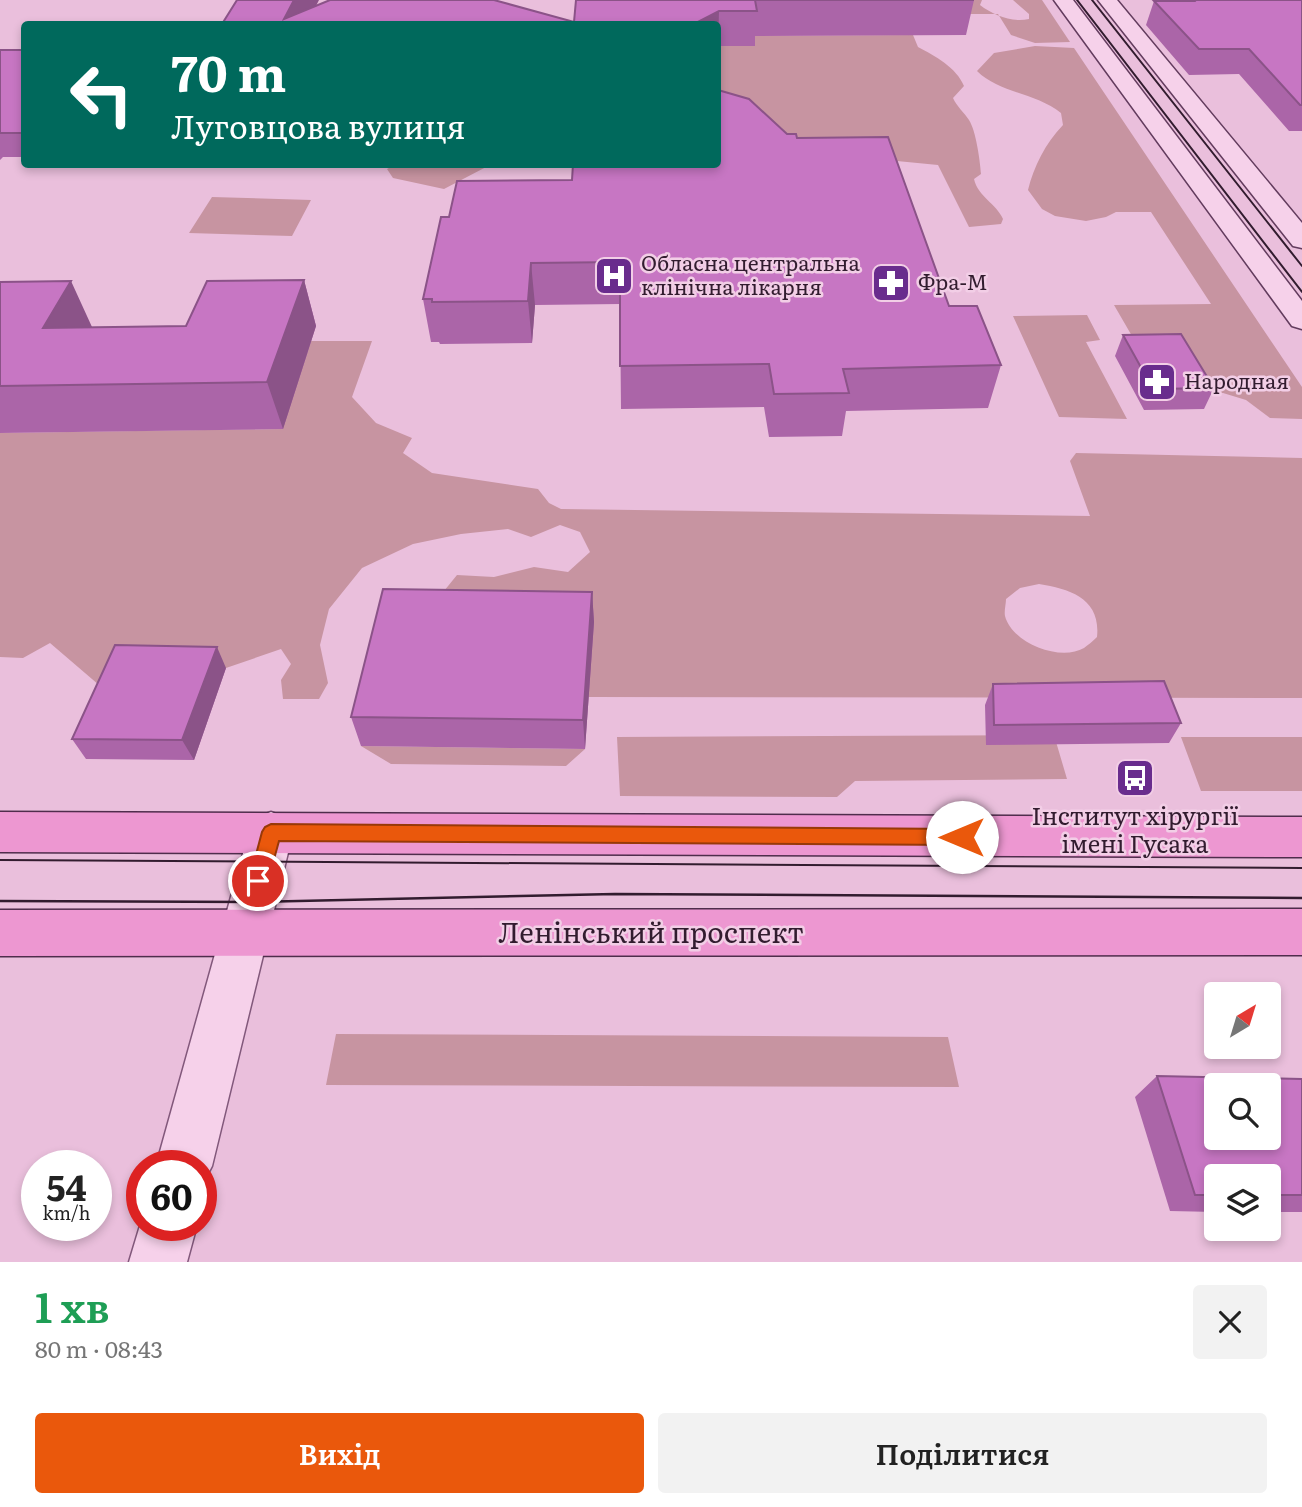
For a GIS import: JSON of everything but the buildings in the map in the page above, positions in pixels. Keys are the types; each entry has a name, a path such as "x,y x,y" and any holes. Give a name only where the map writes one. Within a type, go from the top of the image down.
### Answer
{"main road":[{"path":"0,832 1302,837"},
{"name":"Ленінський проспект","path":"0,933 1302,932"}],"street":[{"path":"1063,0 1302,320"},
{"path":"1107,0 1302,240"},
{"path":"188,1150 271,832"},
{"path":"158,1262 164,1241"}],"shaded area":[{"path":"937,0 982,0 980,5 995,14 944,14"},
{"path":"1013,0 1042,0 1070,42 1035,43 1011,35 999,16 1016,20 1029,19 1029,14"},
{"path":"913,35 918,47 950,68 964,86 953,98 969,120 976,138 981,174 974,179 979,191 1000,213 1003,219 1001,224 969,227 938,165 897,161 859,148 721,129 721,46 754,46 753,36"},
{"path":"1035,46 1074,48 1302,387 1302,419 1270,418 1246,400 1223,393 1194,393 1143,355 1114,305 1211,304 1151,212 1116,212 1086,221 1055,216 1042,209 1028,190 1041,156 1063,125 1061,113 1040,101 996,84 977,71 994,53"},
{"path":"484,168 444,189 393,178 387,169"},
{"path":"212,197 311,200 292,236 189,233"},
{"path":"1087,315 1100,340 1086,342 1127,419 1059,417 1013,316"},
{"path":"311,341 372,341 352,397 376,423 412,438 403,453 432,473 538,489 549,503 561,509 1090,516 1070,461 1076,453 1302,458 1302,698 588,697 444,591 457,575 494,577 534,567 568,572 590,552 580,532 560,525 531,537 508,529 461,534 413,544 362,568 329,609 320,645 328,683 319,699 283,699 281,680 291,664 281,649 226,668 113,697 50,643 23,658 0,657 0,433 282,429","holes":["1039,584 1062,589 1082,598 1094,613 1097,637 1084,648 1063,653 1038,647 1017,634 1009,626 1005,616 1006,599 1020,588"]},
{"path":"1054,735 1067,779 855,781 837,797 620,796 617,737"},
{"path":"1181,737 1302,737 1302,791 1201,791"},
{"path":"361,746 585,749 566,766 391,764"},
{"path":"336,1034 948,1037 959,1087 326,1085"}],"tram line":[{"path":"1077,0 1302,292"},
{"path":"1092,0 1302,266"},
{"path":"0,860 1302,868"},
{"path":"0,901 253,902 615,894 1302,898"}],"place":[{"name":"Обласна центральна клінічна лікарня","path":"614,276"},
{"name":"Фра-М","path":"891,283"},
{"name":"Народная","path":"1157,382"},
{"name":"Інститут хірургії імені Гусака","path":"1135,778"}],"route":[{"path":"258,881 271,832 962,837"}]}
